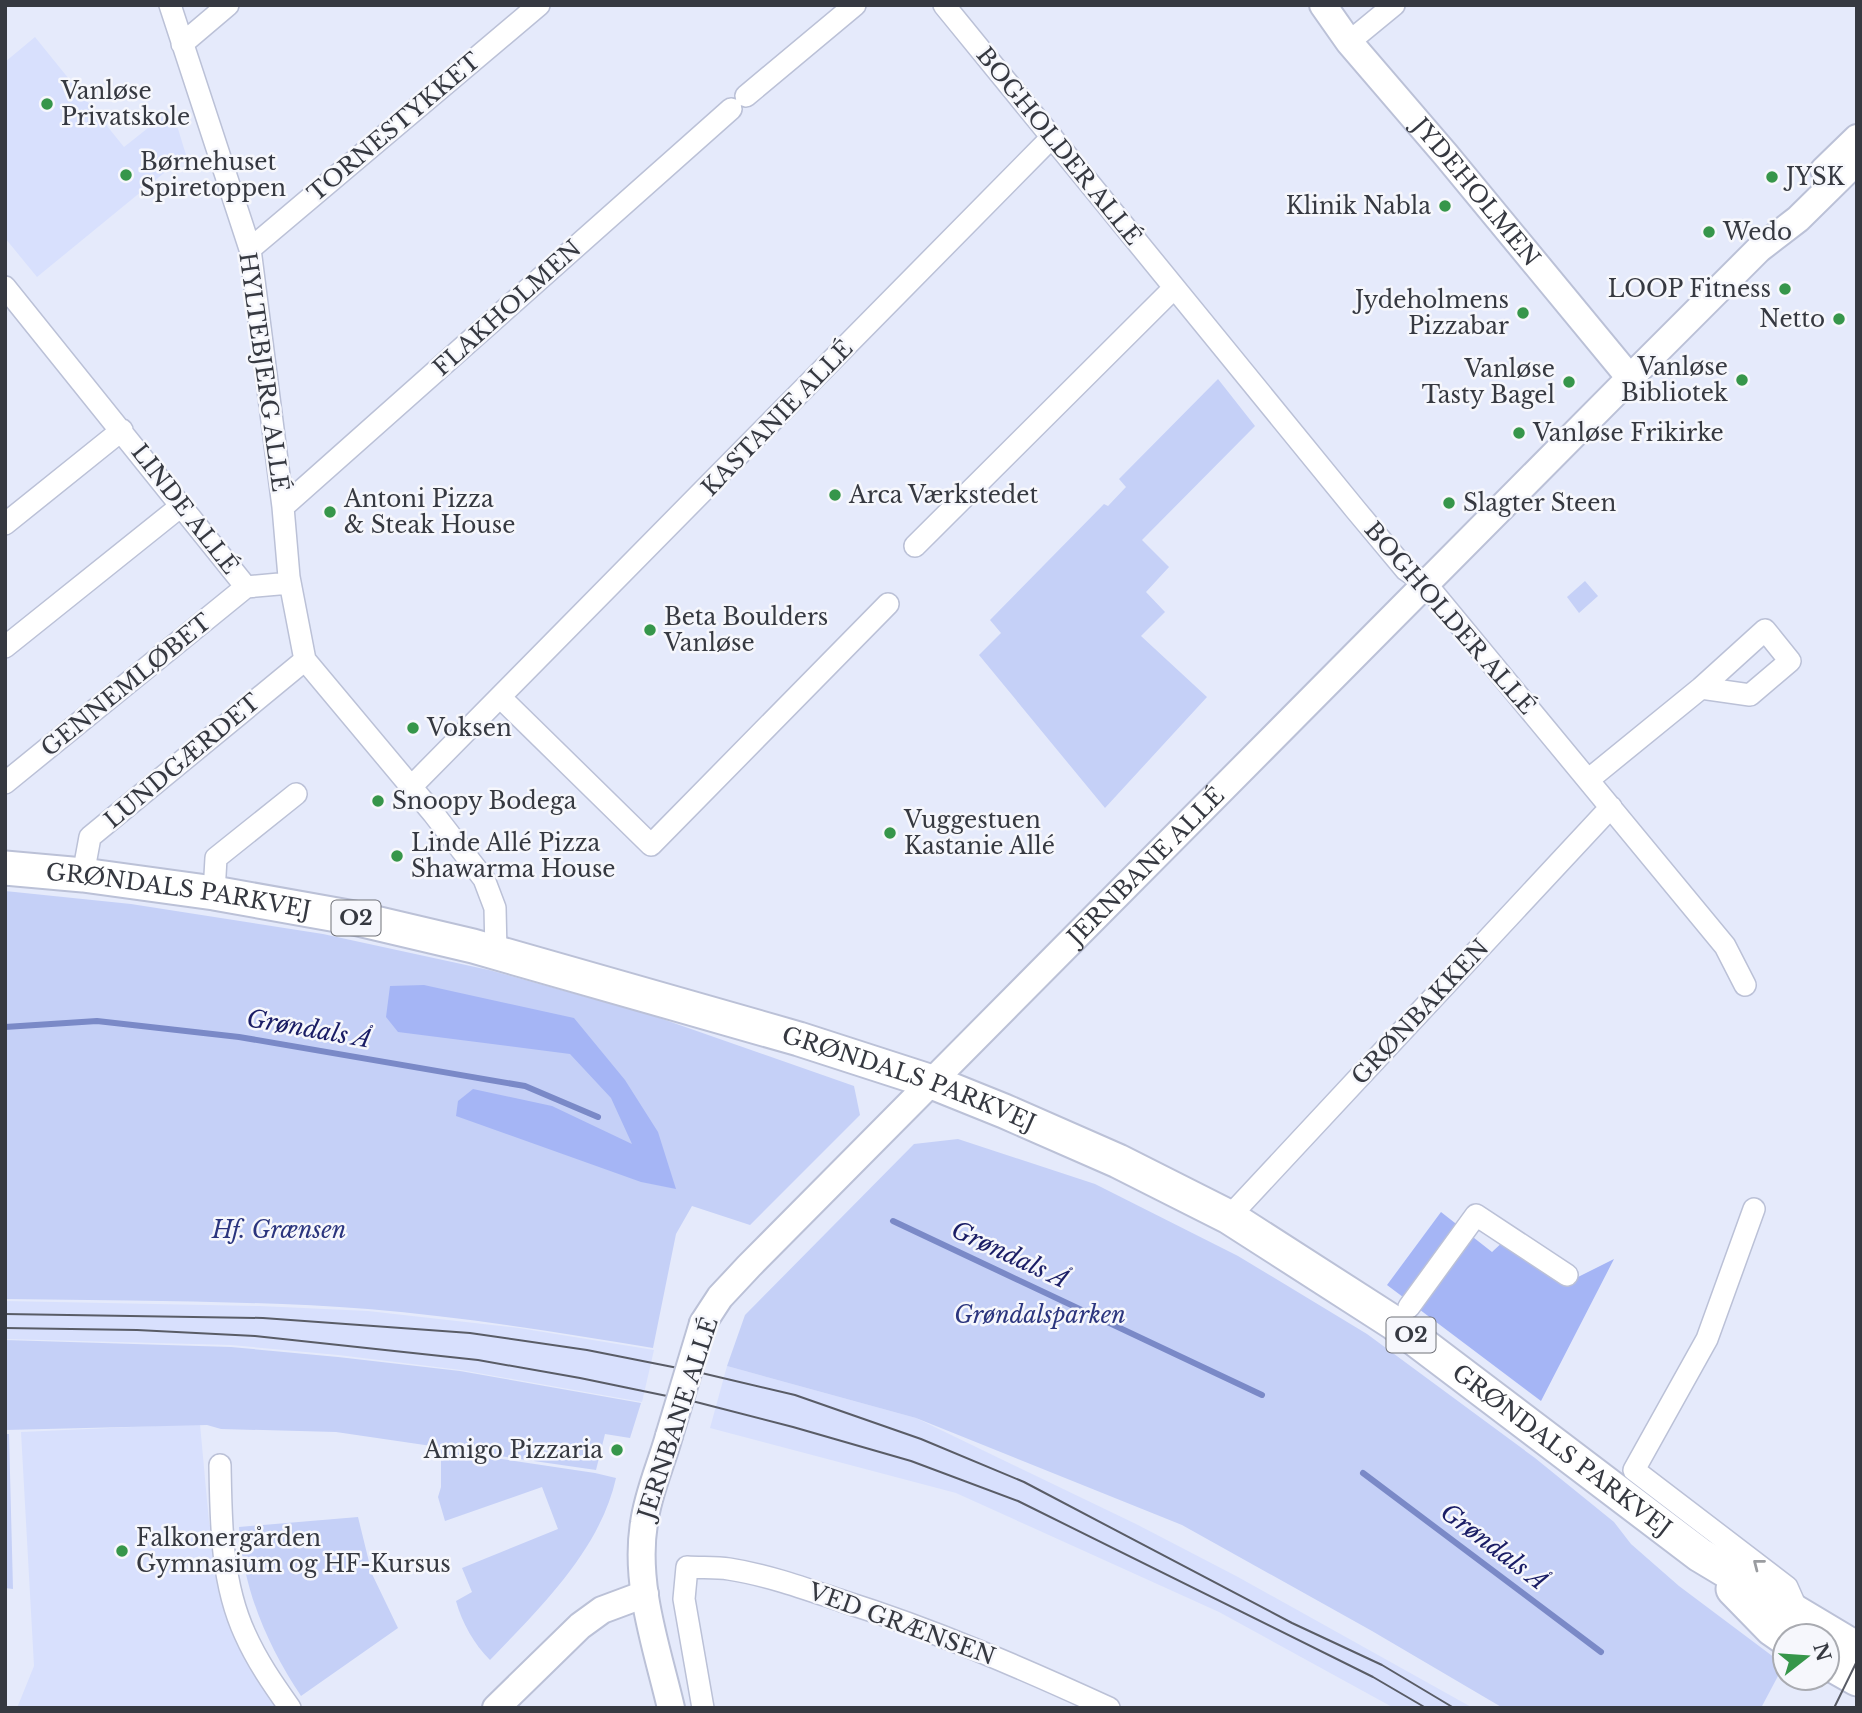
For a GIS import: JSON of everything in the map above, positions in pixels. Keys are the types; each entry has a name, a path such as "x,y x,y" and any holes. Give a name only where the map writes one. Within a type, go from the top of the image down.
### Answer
{"main road":[{"name":"GRØNDALS PARKVEJ","path":"5,868 83,875 214,893 354,918 496,952 734,1020 932,1082 1118,1161 1229,1217 1394,1323 1700,1555 1771,1628"},
{"path":"1841,1670 1857,1679"}],"street":[{"name":"HYLTEBJERG ALLÉ","path":"170,5 250,249 290,583"},
{"path":"182,44 229,5"},
{"name":"TORNESTYKKET","path":"250,249 539,5"},
{"name":"FLAKHOLMEN","path":"283,507 738,102 855,5"},
{"name":"BOGHOLDER ALLÉ","path":"944,5 1406,570 1426,584 1725,946 1745,985"},
{"name":"JYDEHOLMEN","path":"1323,5 1349,42 1630,378"},
{"path":"1349,42 1394,5"},
{"name":"KASTANIE ALLÉ","path":"411,787 1052,137"},
{"name":"JERNBANE ALLÉ","path":"1759,249 1786,209 1857,138"},
{"name":"JERNBANE ALLÉ","path":"645,1594 641,1547 647,1507 704,1323 729,1286 1759,249 1798,219 1857,161"},
{"name":"LINDE ALLÉ","path":"5,288 246,587 290,583"},
{"path":"915,545 1174,288"},
{"path":"5,524 122,430"},
{"path":"5,648 181,506"},
{"path":"290,583 305,660 484,879 495,908 496,952"},
{"name":"GENNEMLØBET","path":"5,783 246,587"},
{"path":"501,698 651,845 888,604"},
{"name":"LUNDGÆRDET","path":"83,875 90,837 305,660"},
{"path":"1588,780 1701,688"},
{"path":"214,893 216,858 296,794"},
{"name":"GRØNBAKKEN","path":"1229,1217 1611,807"},
{"name":"GRØNDALS PARKVEJ","path":"1754,1209 1707,1339 1634,1470 1787,1587 1791,1622"},
{"path":"1409,1307 1476,1215 1567,1275"},
{"path":"220,1465 222,1542 232,1594 244,1632 264,1671 290,1708"},
{"name":"VED GRÆNSEN","path":"703,1708 684,1599 687,1567 729,1569 794,1585 859,1606 1017,1667 1109,1708"},
{"path":"496,1708 580,1626 601,1610 645,1594"},
{"path":"645,1594 646,1653 658,1708"},
{"path":"645,1594 671,1708"}],"shaded area":[{"path":"35,37 124,147 172,109 186,155 37,277 5,238 5,62"},
{"path":"424,985 574,1018 625,1080 658,1132 676,1189 641,1182 456,1116 458,1101 473,1089 552,1106 632,1144 611,1098 570,1054 398,1032 386,1017 390,986"},
{"path":"1441,1212 1492,1252 1506,1239 1570,1281 1614,1259 1541,1401 1387,1285"},
{"path":"5,1301 368,1311 519,1328 654,1350 642,1402 461,1370 338,1355 231,1345 5,1339"},
{"path":"727,1366 916,1418 1136,1524 1238,1577 1473,1708 1394,1708 1219,1612 956,1493 710,1428"},
{"name":"Falkonergården Gymnasium og HF-Kursus","path":"200,1424 209,1522 224,1580 279,1708 17,1708 34,1666 21,1432"}],"green space":[{"path":"1218,379 1255,426 1142,540 1169,567 1146,592 1165,612 1141,636 1207,697 1105,808 979,655 1001,633 990,620 1104,504 1108,506 1126,487 1119,479"},
{"path":"1585,581 1598,596 1579,613 1567,597"},
{"name":"Hf. Grænsen","path":"5,891 131,904 323,934 489,970 651,1015 854,1086 860,1115 750,1225 692,1206 676,1234 653,1348 439,1316 368,1309 232,1302 5,1299"},
{"name":"Grøndalsparken","path":"958,1139 1095,1184 1238,1256 1367,1334 1535,1458 1614,1522 1631,1544 1679,1586 1771,1655 1771,1689 1761,1708 1503,1708 1182,1525 916,1418 727,1366 745,1315 914,1144"},
{"path":"5,1340 231,1347 338,1357 460,1371 641,1403 630,1438 605,1434 596,1470 336,1432 221,1429 207,1425 5,1430"},
{"path":"5,1434 9,1434 13,1589 5,1588"},
{"path":"441,1450 616,1478 597,1530 582,1554 548,1599 490,1660 469,1633 456,1601 472,1592 462,1568 558,1529 542,1487 445,1521 438,1497 441,1487"},
{"path":"358,1517 372,1574 398,1628 301,1696 278,1657 259,1616 241,1550 239,1527"}],"waterway":[{"name":"Grøndals Å","path":"5,1027 97,1021 239,1037 525,1086 598,1117"},
{"name":"Grøndals Å","path":"893,1221 1262,1395"},
{"name":"Grøndals Å","path":"1363,1473 1601,1652"}],"tram line":[{"path":"5,1314 263,1318 470,1333 587,1350 795,1395 921,1439 1024,1482 1292,1623 1382,1665 1454,1708"},
{"path":"5,1328 137,1330 255,1336 478,1360 696,1402 793,1427 911,1461 1018,1501 1373,1677 1426,1708"},
{"path":"1834,1708 1857,1661"}],"place":[{"name":"Vanløse Privatskole","path":"47,104"},
{"name":"Børnehuset Spiretoppen","path":"126,175"},
{"name":"JYSK","path":"1772,177"},
{"name":"Klinik Nabla","path":"1445,206"},
{"name":"Wedo","path":"1709,232"},
{"name":"LOOP Fitness","path":"1785,289"},
{"name":"Jydeholmens Pizzabar","path":"1523,313"},
{"name":"Netto","path":"1839,319"},
{"name":"Vanløse Bibliotek","path":"1742,380"},
{"name":"Vanløse Tasty Bagel","path":"1569,382"},
{"name":"Vanløse Frikirke","path":"1519,433"},
{"name":"Arca Værkstedet","path":"835,495"},
{"name":"Slagter Steen","path":"1449,503"},
{"name":"Antoni Pizza & Steak House","path":"330,512"},
{"name":"Beta Boulders Vanløse","path":"650,630"},
{"name":"Voksen","path":"413,728"},
{"name":"Snoopy Bodega","path":"378,801"},
{"name":"Vuggestuen Kastanie Allé","path":"890,833"},
{"name":"Linde Allé Pizza Shawarma House","path":"397,856"},
{"name":"Amigo Pizzaria","path":"617,1450"},
{"name":"Falkonergården Gymnasium og HF-Kursus","path":"122,1551"}]}
